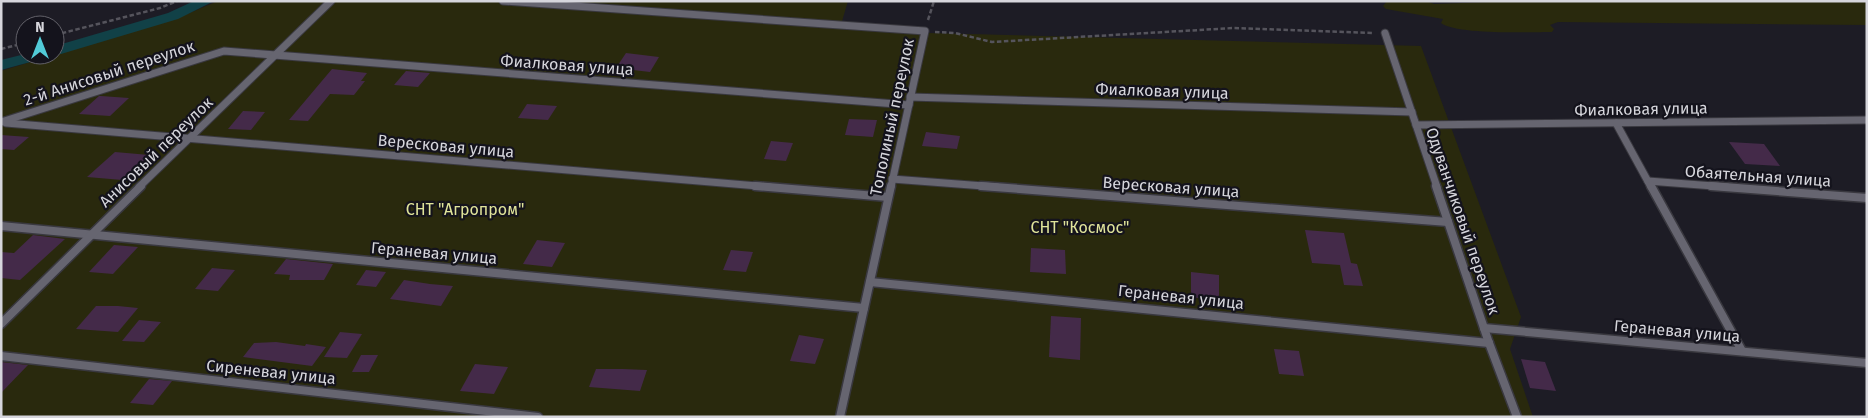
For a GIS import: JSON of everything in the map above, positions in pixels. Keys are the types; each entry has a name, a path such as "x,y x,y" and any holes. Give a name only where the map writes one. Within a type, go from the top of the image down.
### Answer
{"lane":[{"name":"Анисовый переулок","path":"1,324 189,138 277,56 331,1"},
{"name":"Тополиный переулок","path":"503,1 925,31 840,417"},
{"name":"Одуванчиковый переулок","path":"1385,34 1489,343 1517,417"},
{"name":"Фиалковая улица","path":"224,50 277,56 910,101 1412,112"},
{"name":"2-й Анисовый переулок","path":"1,122 224,50"},
{"name":"Фиалковая улица","path":"1416,125 1867,120"},
{"name":"Вересковая улица","path":"1,122 888,197"},
{"path":"1616,123 1742,352"},
{"name":"Вересковая улица","path":"892,178 1448,222"},
{"name":"Обаятельная улица","path":"1648,181 1867,198"},
{"name":"Гераневая улица","path":"1,226 864,308"},
{"name":"Гераневая улица","path":"870,282 1489,343"},
{"name":"Гераневая улица","path":"1484,328 1867,363"},
{"name":"Сиреневая улица","path":"1,356 538,417"}],"path":[{"path":"65,32 160,8 177,1"},
{"path":"934,1 925,31 956,34 992,42 1234,28 1385,34"},
{"path":"1,49 15,46"}],"green space":[{"name":"СНТ \"Агропром\"","path":"218,1 848,1 840,28 928,33 1421,46 1521,317 1510,349 1533,417 1,417 1,71 21,65 65,65 65,51 187,14"},
{"path":"1387,1 1426,1 1434,4 1518,1 1867,1 1867,25 1558,22 1550,25 1554,29 1552,32 1494,32 1449,27 1441,23 1443,19 1386,9 1383,6"}],"building":[{"path":"626,53 659,57 650,72 616,68"},
{"path":"332,69 367,73 361,81 365,81 354,95 330,94 308,121 289,120"},
{"path":"406,71 430,73 418,87 394,85"},
{"path":"99,96 129,98 110,116 79,114"},
{"path":"527,104 557,106 548,120 518,118"},
{"path":"243,111 265,112 251,130 228,129"},
{"path":"849,119 877,120 873,137 845,135"},
{"path":"926,132 960,136 957,149 922,146"},
{"path":"1,135 29,137 14,150 1,149"},
{"path":"771,141 793,143 786,161 764,159"},
{"path":"1729,142 1764,144 1780,166 1745,164"},
{"path":"115,152 161,156 134,181 87,177"},
{"path":"1305,230 1344,233 1351,263 1357,264 1363,286 1344,285 1340,265 1312,263"},
{"path":"33,235 65,239 20,280 1,278 1,252 14,253"},
{"path":"537,240 565,243 552,267 523,264"},
{"path":"114,245 138,247 113,274 89,272"},
{"path":"1031,248 1065,250 1066,274 1030,272"},
{"path":"731,250 753,252 746,272 723,270"},
{"path":"286,259 333,264 324,280 289,280 290,275 274,274"},
{"path":"212,268 235,270 218,291 195,289"},
{"path":"366,270 386,272 376,287 356,285"},
{"path":"1191,272 1219,275 1219,301 1191,297"},
{"path":"404,280 453,286 441,306 390,299"},
{"path":"96,306 138,308 118,332 76,329"},
{"path":"1051,316 1081,318 1080,360 1049,357"},
{"path":"139,320 161,322 144,342 122,341"},
{"path":"340,332 362,334 347,358 324,357"},
{"path":"799,335 824,339 815,364 790,361"},
{"path":"276,342 326,347 312,366 243,357 254,343"},
{"path":"1274,349 1299,351 1304,376 1279,374"},
{"path":"361,355 378,355 369,372 352,372"},
{"path":"1521,359 1545,362 1556,391 1530,388"},
{"path":"1,362 28,365 1,393"},
{"path":"475,364 508,367 494,394 460,391"},
{"path":"596,369 647,370 640,391 589,387"},
{"path":"149,379 172,381 153,405 130,403"}],"waterway":[{"path":"65,48 173,16 207,1"},
{"path":"1,65 15,61"}],"park label":[{"name":"СНТ \"Космос\"","path":"1080,227"}]}
